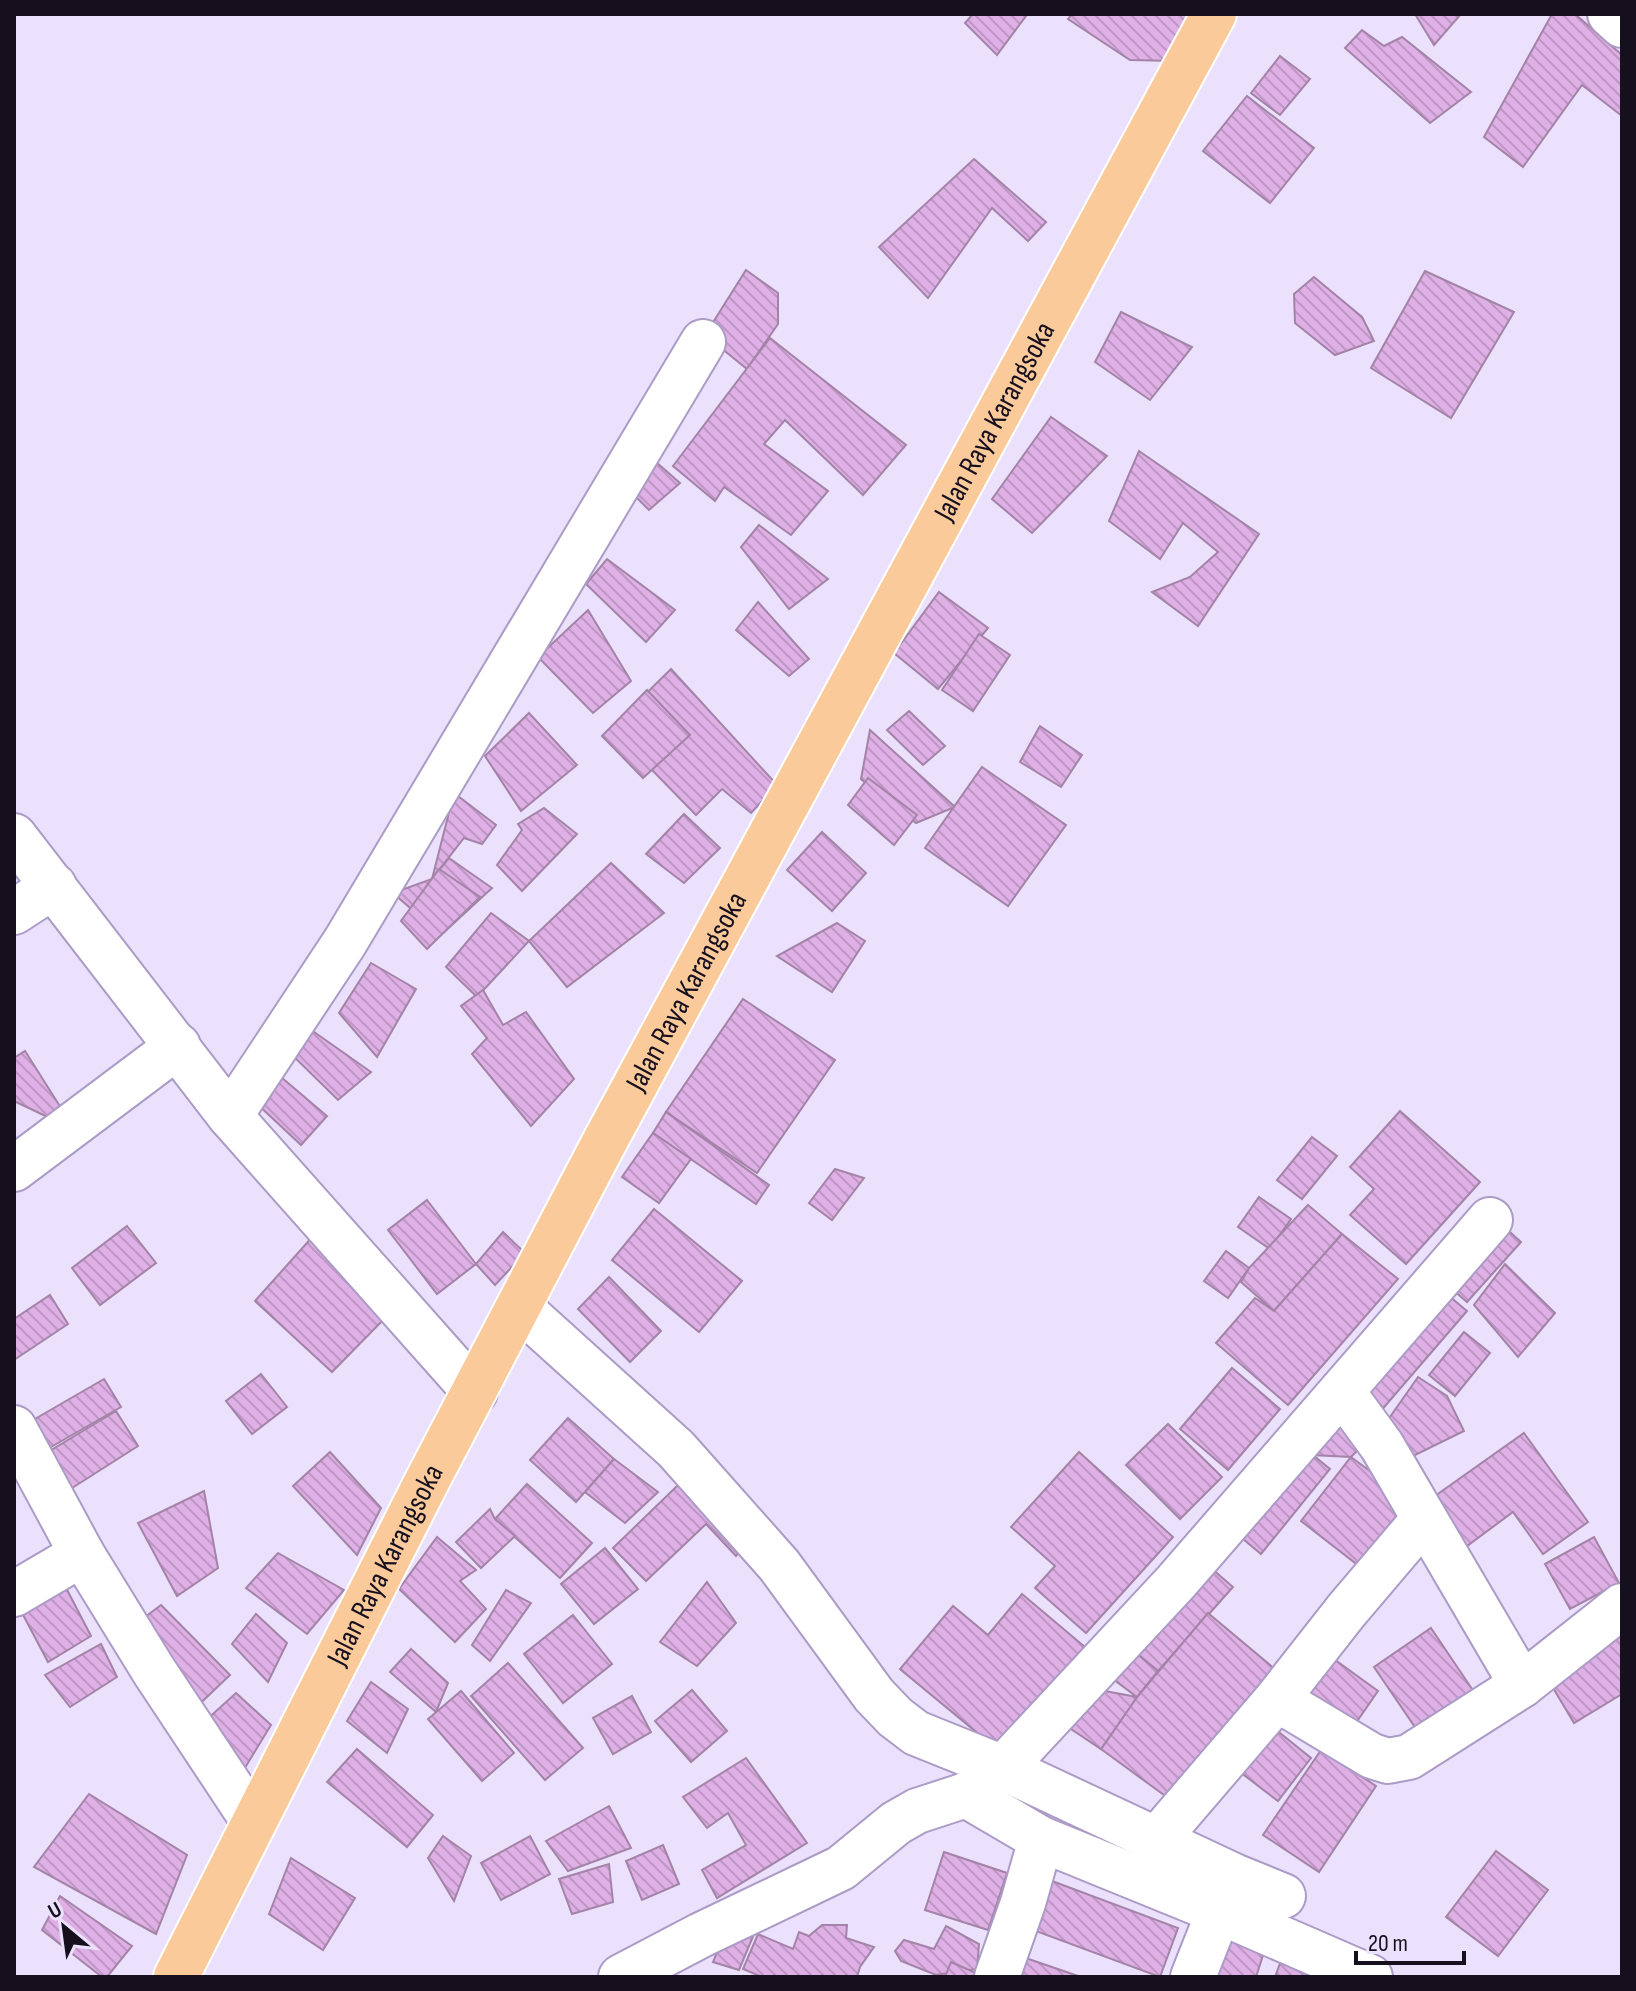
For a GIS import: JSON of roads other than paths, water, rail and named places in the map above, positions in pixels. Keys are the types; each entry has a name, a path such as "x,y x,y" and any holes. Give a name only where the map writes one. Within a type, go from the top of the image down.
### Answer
{"main road":[{"name":"Jalan Raya Karangsoka","path":"176,1977 605,1141 1214,14"}],"street":[{"path":"1610,14 1622,25"},
{"path":"230,1116 353,929 703,342"},
{"path":"14,836 230,1116 475,1392"},
{"path":"14,912 54,886"},
{"path":"14,1169 178,1046"},
{"path":"621,1977 841,1868 896,1823 917,1811 966,1795 1003,1768 1176,1582 1490,1220"},
{"path":"519,1307 676,1449 779,1565 874,1695 895,1717 916,1733 1003,1768 1158,1838 1226,1894 1370,1977"},
{"path":"1342,1391 1382,1446 1522,1685"},
{"path":"14,1428 82,1554 154,1671 254,1822"},
{"path":"1158,1838 1424,1519"},
{"path":"14,1594 82,1554"},
{"path":"1277,1699 1372,1756 1388,1761 1409,1757 1522,1685 1622,1606"},
{"path":"966,1795 1041,1839 1226,1894 1283,1896"},
{"path":"997,1977 1041,1839"},
{"path":"1193,1977 1226,1894"}]}
